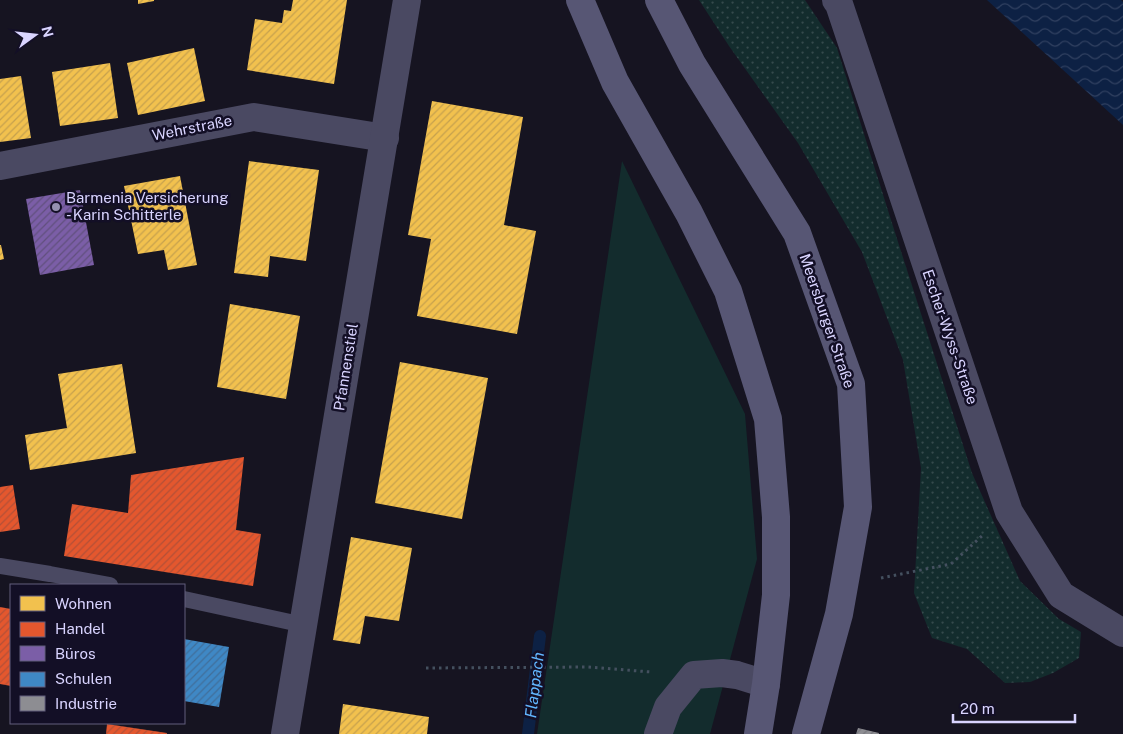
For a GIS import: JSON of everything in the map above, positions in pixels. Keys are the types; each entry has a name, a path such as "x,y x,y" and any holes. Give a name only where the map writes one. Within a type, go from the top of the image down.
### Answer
{"street":[{"name":"Pfannenstiel","path":"285,734 407,0"},
{"path":"580,0 616,82 689,213 728,291 768,419 776,517 776,595 766,684 758,734"},
{"name":"Meersburger Straße","path":"659,0 692,64 797,233 851,384 858,507 839,614 806,734"},
{"name":"Escher-Wyss-Straße","path":"836,0 839,4 1010,512 1061,595 1123,633"},
{"name":"Wehrstraße","path":"0,166 254,117 385,138"},
{"path":"658,734 668,707 694,674 722,673 737,675 766,684"}],"lane":[{"path":"0,566 105,584"},
{"path":"185,600 304,625"}],"path":[{"path":"877,578 951,564 1010,512"},
{"path":"426,668 588,667 694,674"}],"green space":[{"path":"699,0 805,0 837,48 972,473 1020,581 1059,619 1081,632 1079,658 1053,673 1030,682 1005,683 967,649 932,638 914,593 921,468 903,360 862,252 798,143 729,46"},
{"path":"622,161 745,414 757,559 710,734 537,734"}],"water":[{"path":"987,0 1121,0 1123,2 1123,125"}],"building: Wohnen":[{"path":"138,0 154,0 154,1 138,4"},
{"path":"293,0 347,0 334,84 247,70 255,19 282,23 284,10 291,11"},
{"path":"194,48 205,101 138,115 127,63"},
{"path":"110,63 118,118 60,126 52,72"},
{"path":"21,76 31,138 0,142 0,79"},
{"path":"432,101 523,117 504,225 536,231 517,334 417,316 431,239 408,235"},
{"path":"249,161 319,170 306,261 270,256 268,277 234,273"},
{"path":"180,176 197,265 168,270 164,250 138,254 124,186"},
{"path":"0,245 4,259 0,260"},
{"path":"230,304 300,316 286,399 217,387"},
{"path":"400,362 488,378 462,519 375,503"},
{"path":"122,364 136,453 30,470 25,435 67,428 58,374"},
{"path":"351,537 412,548 399,621 365,616 360,644 333,640"},
{"path":"343,704 429,717 427,734 339,734"}],"building: Handel":[{"path":"244,457 236,530 261,534 253,586 64,556 72,504 128,513 131,475"},
{"path":"13,485 20,529 0,532 0,487"},
{"path":"0,607 10,609 10,686 0,684"},
{"path":"107,724 167,733 167,734 106,734"}],"building: Büros":[{"path":"80,190 94,265 40,275 26,199"}],"building: Schulen":[{"path":"185,639 229,647 219,707 185,701"}],"building: Industrie":[{"path":"858,728 879,733 879,734 856,734"}],"waterway":[{"name":"Flappach","path":"528,734 540,636"}],"place":[{"name":"Barmenia Versicherung - Karin Schitterle","path":"56,207"}]}
